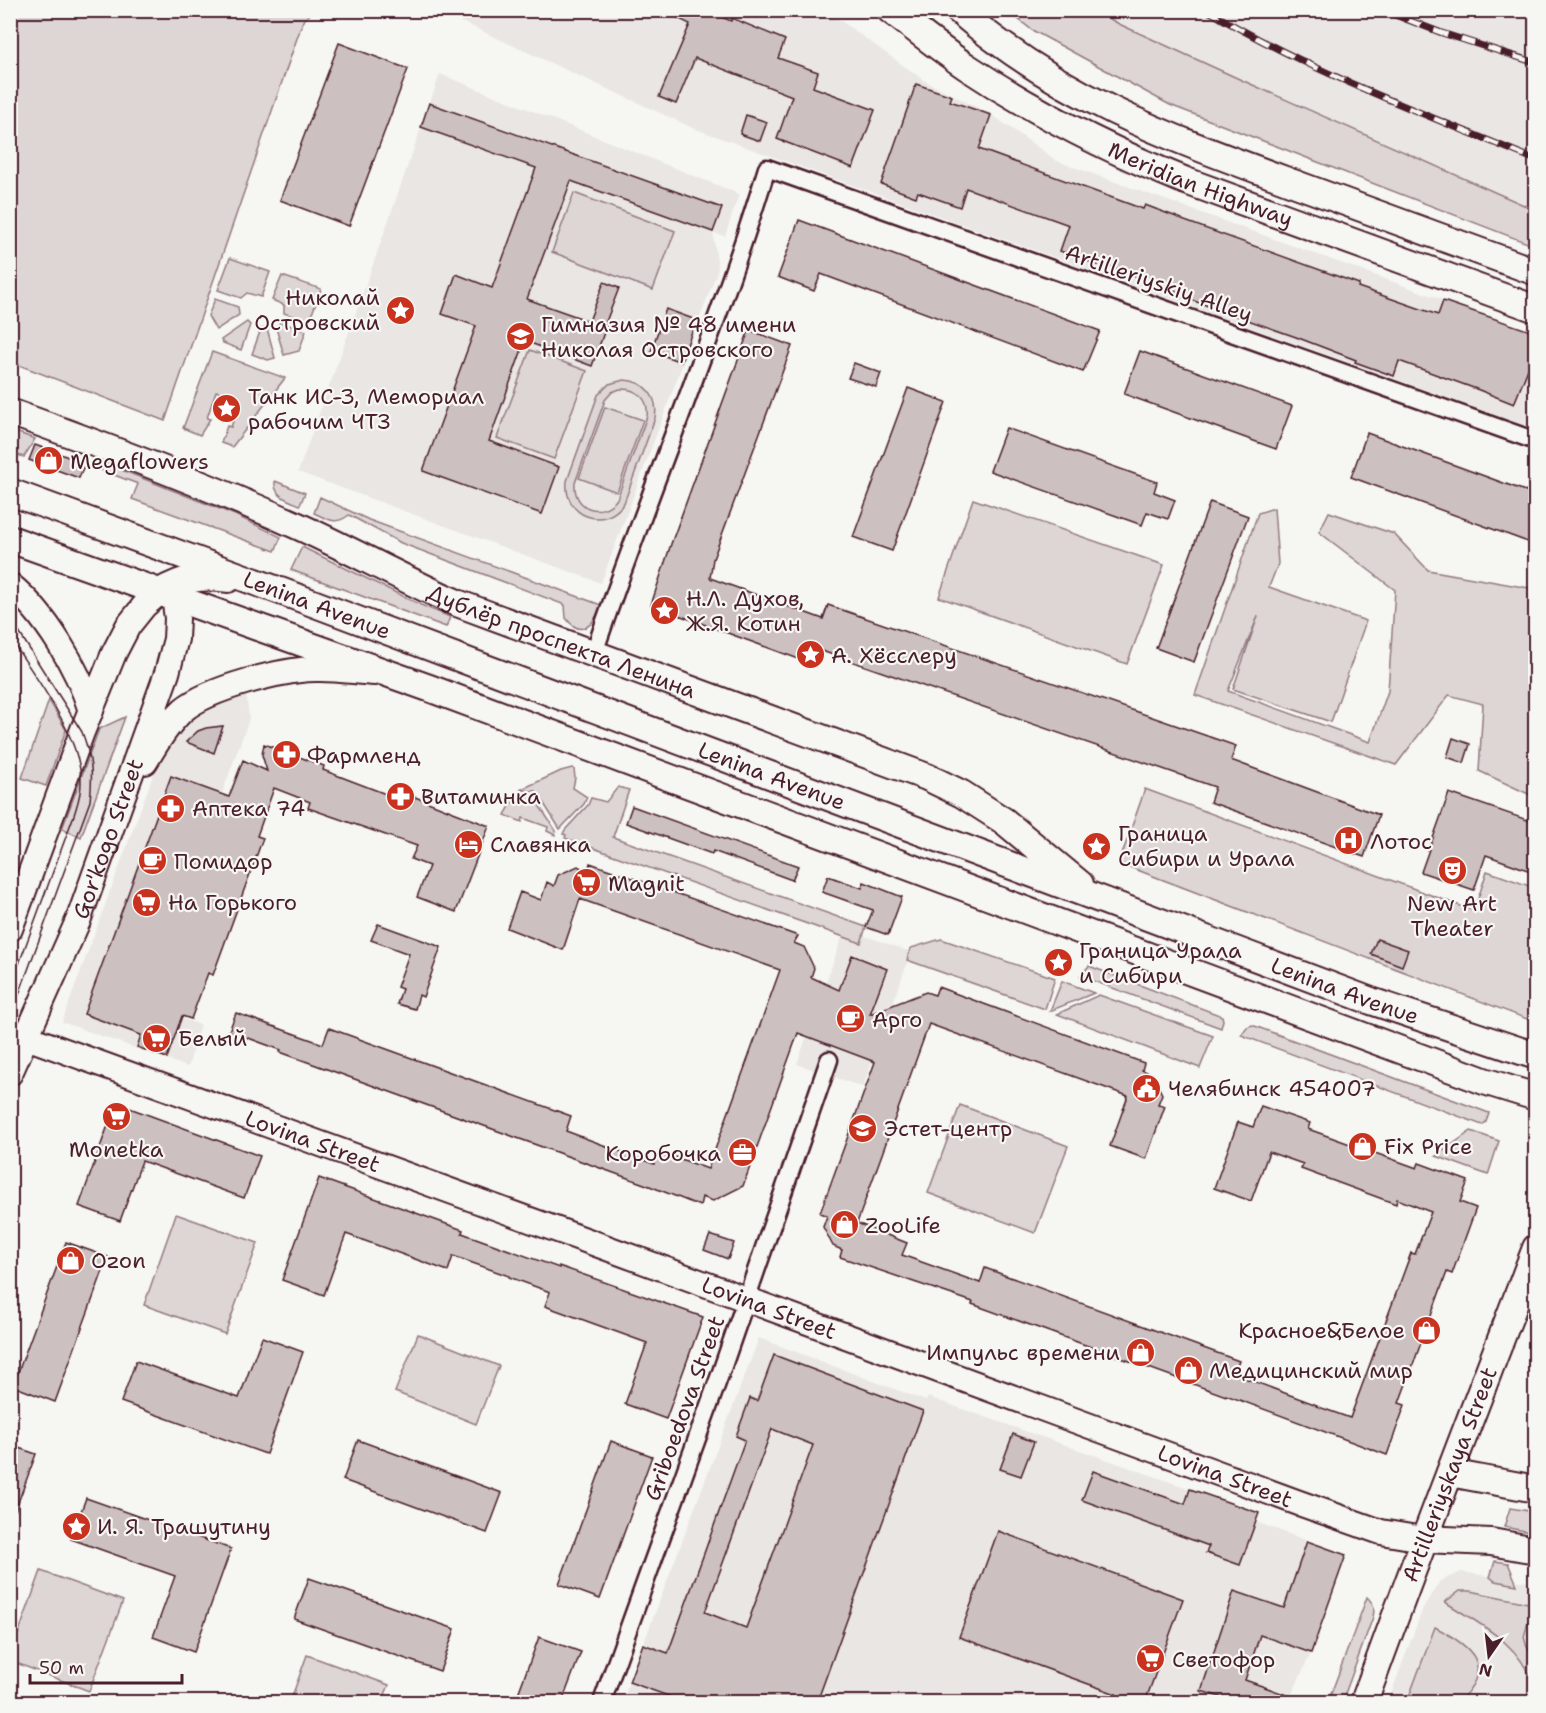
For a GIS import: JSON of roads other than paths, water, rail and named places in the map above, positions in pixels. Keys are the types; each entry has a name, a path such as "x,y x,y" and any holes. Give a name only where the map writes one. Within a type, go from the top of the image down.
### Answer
{"main road":[{"name":"Meridian Highway","path":"890,10 966,66 1016,98 1140,163 1536,309"},
{"name":"Meridian Highway","path":"958,10 988,36 1025,62 1067,88 1132,121 1199,148 1536,272"},
{"name":"Дублёр проспекта Ленина","path":"10,412 216,490 301,527 413,584 457,603 927,777 962,794 1004,821 1096,898"},
{"name":"Lenina Avenue","path":"10,492 1371,1000 1536,1056"},
{"path":"130,536 154,555 166,572 168,592 189,579 207,576 260,584"},
{"name":"Lenina Avenue","path":"10,539 168,592 1484,1081 1536,1097"},
{"name":"Artilleriyskaya Street","path":"1364,1702 1423,1539 1536,1248"},
{"path":"1450,1473 1536,1489"},
{"name":"Lovina Street","path":"1423,1539 1491,1542 1536,1550"}],"street":[{"name":"Artilleriyskiy Alley","path":"594,653 693,383 767,168 1536,441"},
{"path":"10,585 21,593 56,639 79,678 91,711"},
{"path":"10,928 114,653 128,626 144,606 168,592"},
{"name":"Gor'kogo Street","path":"10,1073 18,1034 78,921 167,673 176,639 177,618 168,592"},
{"path":"122,797 170,723 185,708 211,694 282,674 315,669 391,674"},
{"name":"Lovina Street","path":"18,1034 1299,1503 1381,1532 1423,1539"},
{"name":"Griboedova Street","path":"602,1702 829,1060"}],"tram line":[{"path":"10,618 82,732 90,758 91,774 90,801 10,1019"},
{"path":"10,638 66,727 74,746 81,783 80,796 74,815 10,988"}],"railway":[{"path":"1207,10 1327,73 1536,160"},
{"path":"1382,10 1442,33 1536,63"}],"place":[{"name":"Николай Островский","path":"401,310"},
{"name":"Гимназия № 48 имени Николая Островского","path":"520,337"},
{"name":"Танк ИС-3, Мемориал рабочим ЧТЗ","path":"227,409"},
{"name":"Megaflowers","path":"49,461"},
{"name":"Н.Л. Духов, Ж.Я. Котин","path":"665,611"},
{"name":"А. Хёсслеру","path":"810,655"},
{"name":"Фармленд","path":"286,755"},
{"name":"Витаминка","path":"400,796"},
{"name":"Аптека 74","path":"171,808"},
{"name":"Лотос","path":"1349,841"},
{"name":"Славянка","path":"469,844"},
{"name":"Граница Сибири и Урала","path":"1097,846"},
{"name":"Помидор","path":"153,861"},
{"name":"New Art Theater","path":"1452,871"},
{"name":"Magnit","path":"587,883"},
{"name":"На Горького","path":"147,902"},
{"name":"Граница Урала и Сибири","path":"1058,963"},
{"name":"Арго","path":"851,1019"},
{"name":"Белый","path":"157,1038"},
{"name":"Челябинск 454007","path":"1147,1088"},
{"name":"Monetka","path":"116,1117"},
{"name":"Эстет-центр","path":"863,1128"},
{"name":"Fix Price","path":"1363,1146"},
{"name":"Коробочка","path":"742,1153"},
{"name":"ZooLife","path":"844,1225"},
{"name":"Ozon","path":"70,1260"},
{"name":"Красное&Белое","path":"1426,1330"},
{"name":"Импульс времени","path":"1141,1352"},
{"name":"Медицинский мир","path":"1188,1370"},
{"name":"И. Я. Трашутину","path":"76,1526"},
{"name":"Светофор","path":"1151,1659"}]}
